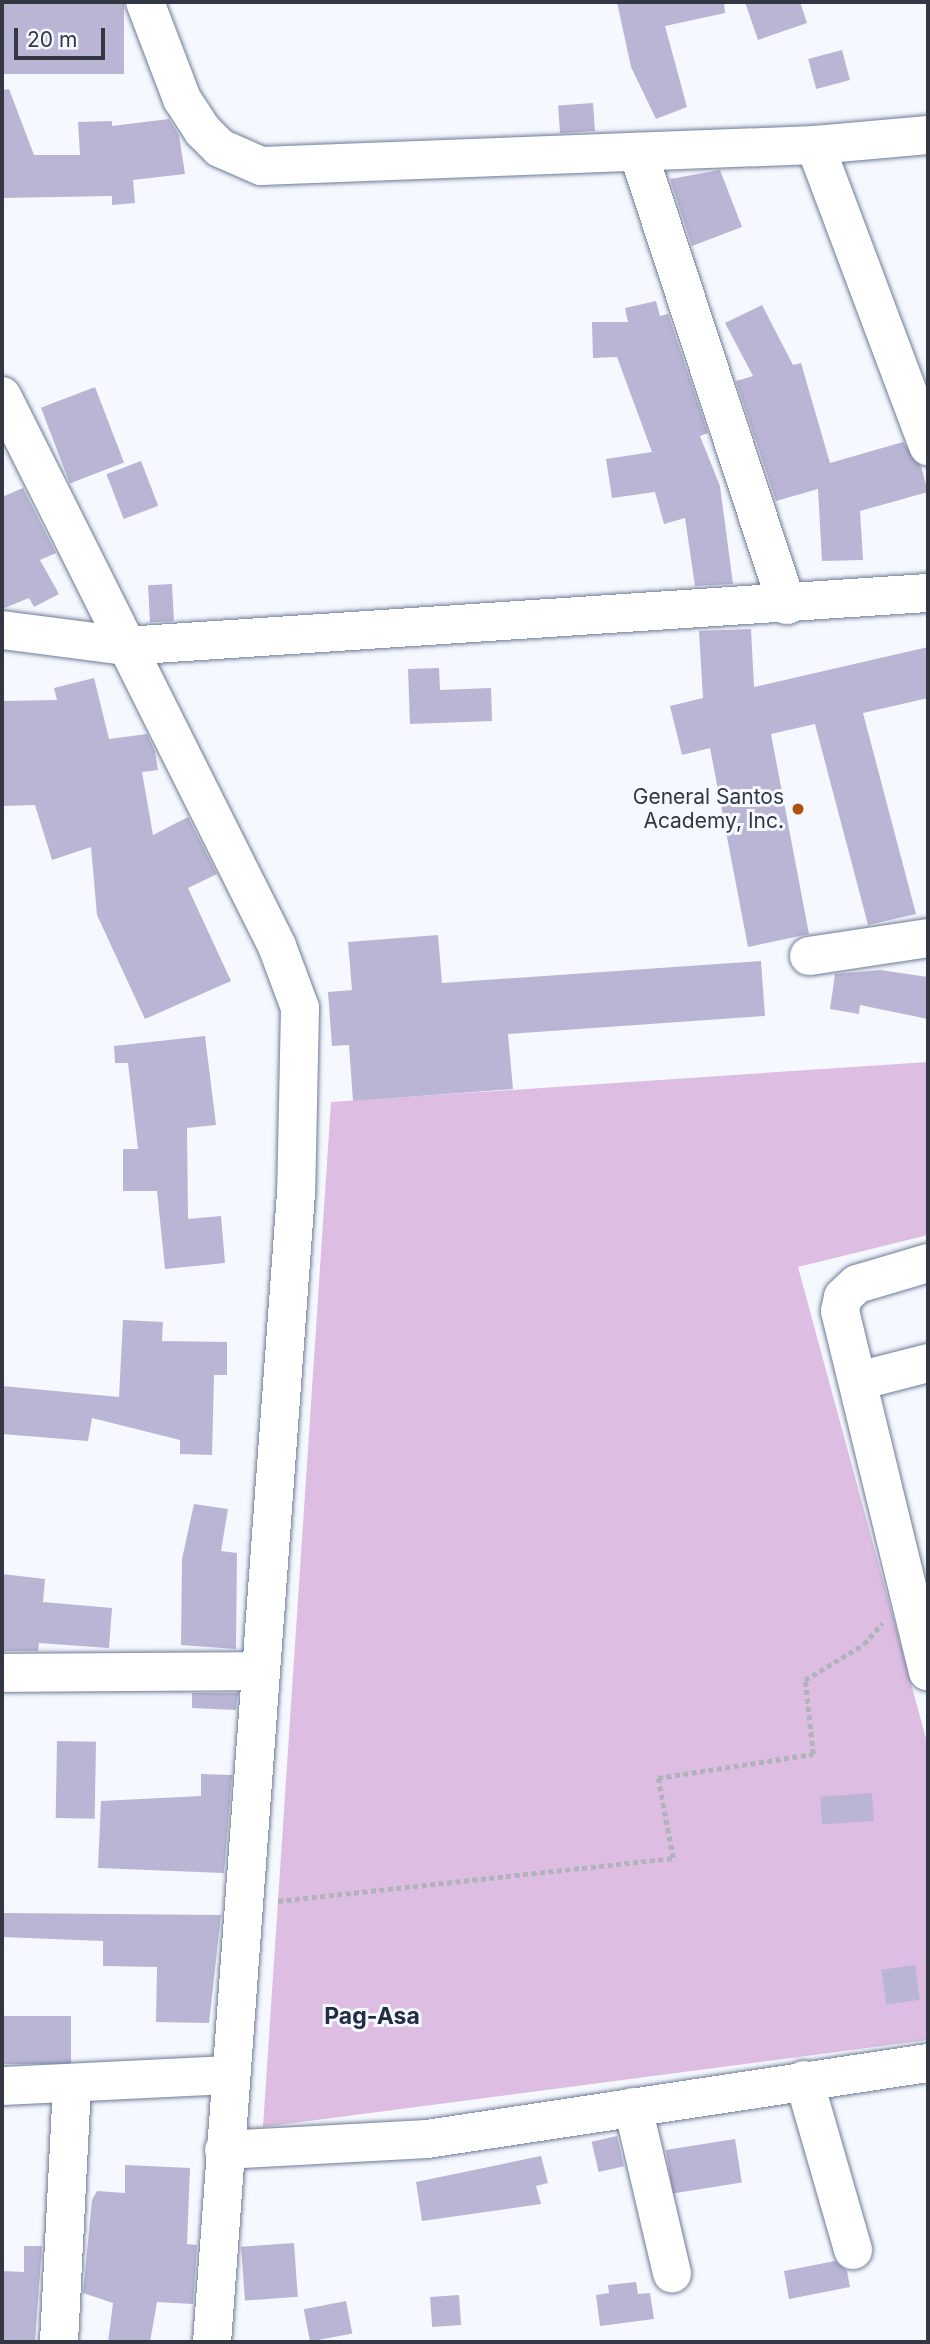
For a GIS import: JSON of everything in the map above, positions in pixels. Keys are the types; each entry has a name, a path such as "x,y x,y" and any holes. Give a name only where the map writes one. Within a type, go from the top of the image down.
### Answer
{"street":[{"path":"145,2 182,99 203,131 220,148 261,166 815,145 928,135"},
{"path":"815,145 928,446"},
{"path":"638,152 787,605"},
{"path":"2,396 277,946 300,1008 296,1193 212,2342"},
{"path":"2,631 125,646 787,605 928,593"},
{"path":"809,956 928,939"},
{"path":"928,1263 881,1274 843,1297 840,1311 928,1671"},
{"path":"858,1381 928,1363"},
{"path":"2,1673 260,1671"},
{"path":"224,2150 426,2139 928,2063"},
{"path":"2,2086 230,2075"},
{"path":"804,2080 853,2250"},
{"path":"59,2342 72,2083"},
{"path":"633,2107 672,2273"}],"path":[{"path":"243,1905 673,1858 659,1778 813,1754 805,1680 864,1644 887,1614"}],"shaded area":[{"path":"928,1062 928,1235 798,1267 928,1746 928,2040 263,2127 331,1102"}],"building":[{"path":"2,2 124,2 124,74 2,74"},
{"path":"617,2 724,2 725,13 665,26 687,107 656,119 631,67"},
{"path":"745,2 800,2 807,23 758,40"},
{"path":"842,50 850,80 816,89 808,59"},
{"path":"9,89 34,155 80,155 78,122 112,121 112,126 169,119 179,135 185,174 133,180 135,203 112,205 112,196 2,198 2,90"},
{"path":"593,103 595,131 560,133 558,105"},
{"path":"720,170 742,227 692,246 670,179"},
{"path":"656,301 660,316 668,314 708,433 700,436 720,486 733,584 695,586 685,518 664,524 655,492 612,498 606,459 652,452 617,357 593,358 592,322 628,322 625,308"},
{"path":"762,305 793,365 801,363 830,463 903,442 921,466 928,492 860,511 863,560 822,561 818,489 776,501 736,381 753,376 725,323"},
{"path":"95,387 124,463 70,483 41,408"},
{"path":"141,461 158,506 124,519 106,474"},
{"path":"23,488 56,553 40,560 59,594 34,607 29,598 2,609 2,497"},
{"path":"172,584 174,621 150,622 148,585"},
{"path":"751,629 754,687 928,647 928,698 863,713 916,914 868,925 815,724 771,734 809,934 748,947 710,748 682,755 670,706 703,698 699,631"},
{"path":"439,668 440,690 491,688 492,721 410,724 408,669"},
{"path":"94,678 109,739 147,734 155,751 158,770 142,772 153,835 188,817 217,874 188,888 231,981 145,1019 97,915 91,847 52,860 35,805 2,806 2,701 57,700 54,688"},
{"path":"438,935 442,983 761,961 765,1016 508,1034 513,1089 353,1101 349,1045 332,1046 328,992 352,990 348,942"},
{"path":"880,970 928,977 928,1019 860,1005 859,1014 830,1009 835,974"},
{"path":"205,1036 216,1125 187,1128 188,1219 221,1216 225,1263 165,1269 157,1191 123,1191 123,1149 138,1149 128,1063 115,1063 114,1046"},
{"path":"123,1320 163,1322 162,1341 227,1342 227,1375 214,1375 212,1455 180,1454 180,1440 92,1418 88,1441 2,1434 2,1386 119,1397"},
{"path":"194,1504 228,1509 221,1551 237,1553 236,1649 181,1645 182,1559"},
{"path":"2,1574 45,1579 43,1602 112,1608 109,1648 39,1643 38,1651 2,1651"},
{"path":"192,1693 238,1693 236,1710 192,1708"},
{"path":"57,1741 96,1742 95,1819 56,1818"},
{"path":"201,1774 232,1775 224,1873 98,1868 101,1801 201,1796"},
{"path":"872,1793 874,1821 822,1825 820,1797"},
{"path":"2,1913 221,1915 209,2023 156,2022 157,1967 103,1966 103,1941 2,1937"},
{"path":"915,1965 920,2000 886,2004 881,1970"},
{"path":"2,2016 71,2016 71,2064 2,2064"},
{"path":"617,2136 624,2166 599,2172 592,2142"},
{"path":"735,2139 742,2182 673,2193 666,2150"},
{"path":"541,2156 548,2183 536,2186 541,2204 422,2221 416,2182"},
{"path":"125,2165 190,2168 187,2244 197,2245 193,2304 157,2302 150,2342 108,2342 113,2303 83,2293 92,2200 97,2191 125,2193"},
{"path":"294,2243 298,2297 245,2301 241,2247"},
{"path":"24,2246 42,2246 35,2342 2,2342 2,2271 24,2272"},
{"path":"835,2261 847,2271 850,2287 789,2299 784,2271"},
{"path":"636,2282 638,2294 650,2293 654,2319 600,2326 596,2295 609,2293 608,2285"},
{"path":"459,2295 461,2325 432,2327 430,2297"},
{"path":"346,2301 352,2333 310,2342 304,2309"}],"place":[{"name":"General Santos Academy, Inc.","path":"798,809"}],"district":[{"name":"Pag-Asa","path":"372,2016"}]}
